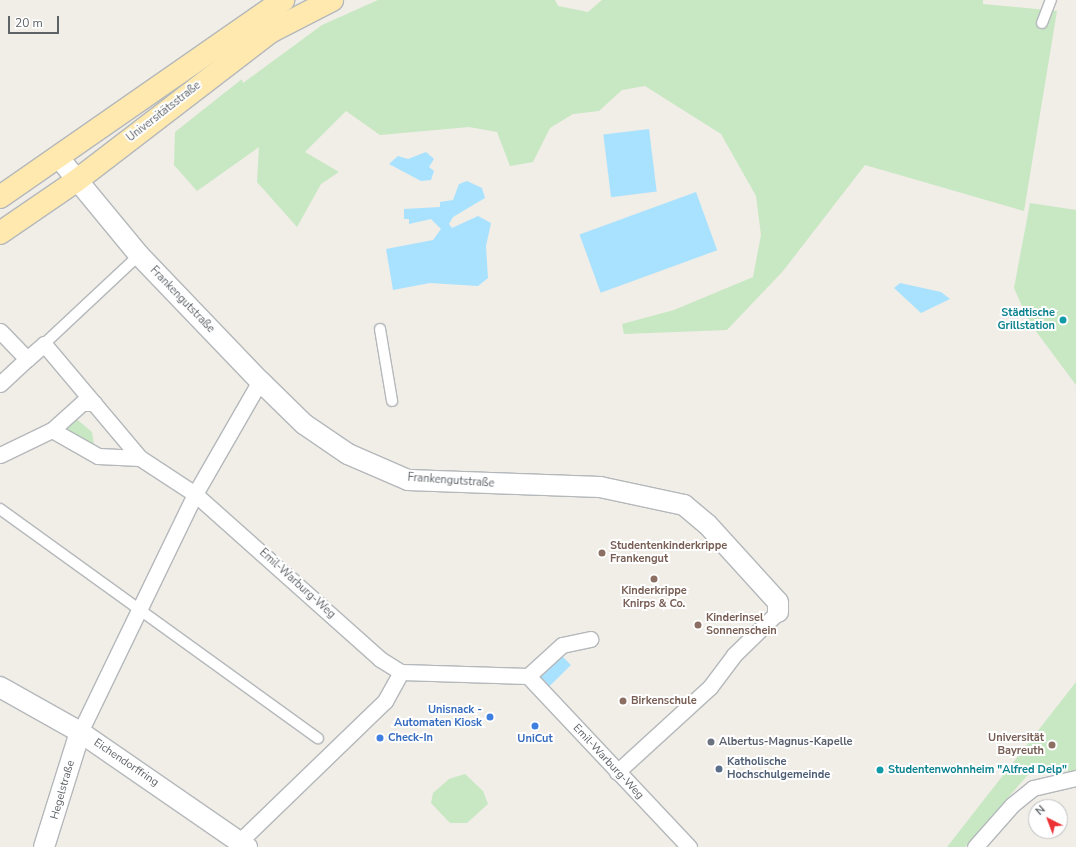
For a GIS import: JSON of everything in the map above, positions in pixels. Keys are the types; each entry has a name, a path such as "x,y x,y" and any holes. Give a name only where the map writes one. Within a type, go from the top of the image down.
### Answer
{"main road":[{"name":"Universitätsstraße","path":"0,197 59,158 283,0"},
{"name":"Universitätsstraße","path":"0,233 76,181 270,32 332,0"}],"street":[{"name":"Frankengutstraße","path":"59,158 76,181 139,255 260,381 304,424 348,454 408,480 600,487 684,506 707,524 778,602 778,612"},
{"path":"0,331 27,359"},
{"path":"0,384 44,344"},
{"name":"Emil-Warburg-Weg","path":"44,344 140,458 195,494 380,658 401,672"},
{"path":"80,732 139,607 195,494 260,381"},
{"path":"0,455 52,430 82,403 94,403"},
{"path":"52,430 98,456 140,458"},
{"path":"617,772 710,687 734,655 778,612"},
{"path":"244,844 385,701 401,672 528,676 562,645 590,639"},
{"name":"Emil-Warburg-Weg","path":"528,676 689,847"},
{"name":"Eichendorffring","path":"0,687 80,732 244,844"},
{"name":"Hegelstraße","path":"44,847 80,732"},
{"path":"975,847 1012,805 1033,788 1076,778"}],"lane":[{"path":"1042,23 1051,0"},
{"path":"44,344 139,255"},
{"path":"380,329 392,401"},
{"path":"0,509 139,607 318,738"}],"green space":[{"path":"378,0 555,0 558,6 588,12 602,0 983,0 983,4 1057,11 1024,211 865,165 783,271 727,330 624,334 622,324 674,310 753,277 761,235 756,196 721,134 645,86 622,90 599,111 573,114 550,128 533,162 510,166 497,132 469,127 380,135 346,111 305,152 339,172 321,184 297,227 257,182 259,147 197,191 174,165 175,132 242,79 243,83 322,25"},
{"path":"1030,203 1076,210 1076,385 1029,322 1014,288"},
{"path":"74,417 92,432 94,445 63,430"},
{"path":"1076,682 1076,772 1033,769 965,847 947,847"},
{"path":"465,774 483,791 488,804 467,823 450,823 431,803 433,793 449,779"}],"water":[{"path":"649,129 657,192 611,197 603,135"},
{"path":"426,152 434,159 429,167 434,171 431,180 421,181 389,164 398,156 408,159"},
{"path":"467,181 482,188 485,198 453,217 449,224 452,228 478,216 491,223 486,246 488,278 478,286 430,283 393,290 386,249 433,240 441,229 431,219 409,224 409,219 404,219 404,209 440,207 440,202 453,200 459,184"},
{"path":"696,192 717,250 601,293 579,234"},
{"path":"900,283 941,292 950,299 921,313 894,288"},
{"path":"561,655 571,665 550,686 540,676"}],"place":[{"name":"Städtische Grillstation","path":"1063,320"},
{"name":"Studentenkinderkrippe Frankengut","path":"602,553"},
{"name":"Kinderkrippe Knirps & Co.","path":"654,579"},
{"name":"Kinderinsel Sonnenschein","path":"698,625"},
{"name":"Birkenschule","path":"623,701"},
{"name":"Unisnack - Automaten Kiosk","path":"490,717"},
{"name":"UniCut","path":"535,726"},
{"name":"Check-In","path":"380,738"},
{"name":"Albertus-Magnus-Kapelle","path":"711,742"},
{"name":"Universität Bayreuth","path":"1052,745"},
{"name":"Katholische Hochschulgemeinde","path":"719,769"},
{"name":"Studentenwohnheim \"Alfred Delp\"","path":"880,770"}]}
